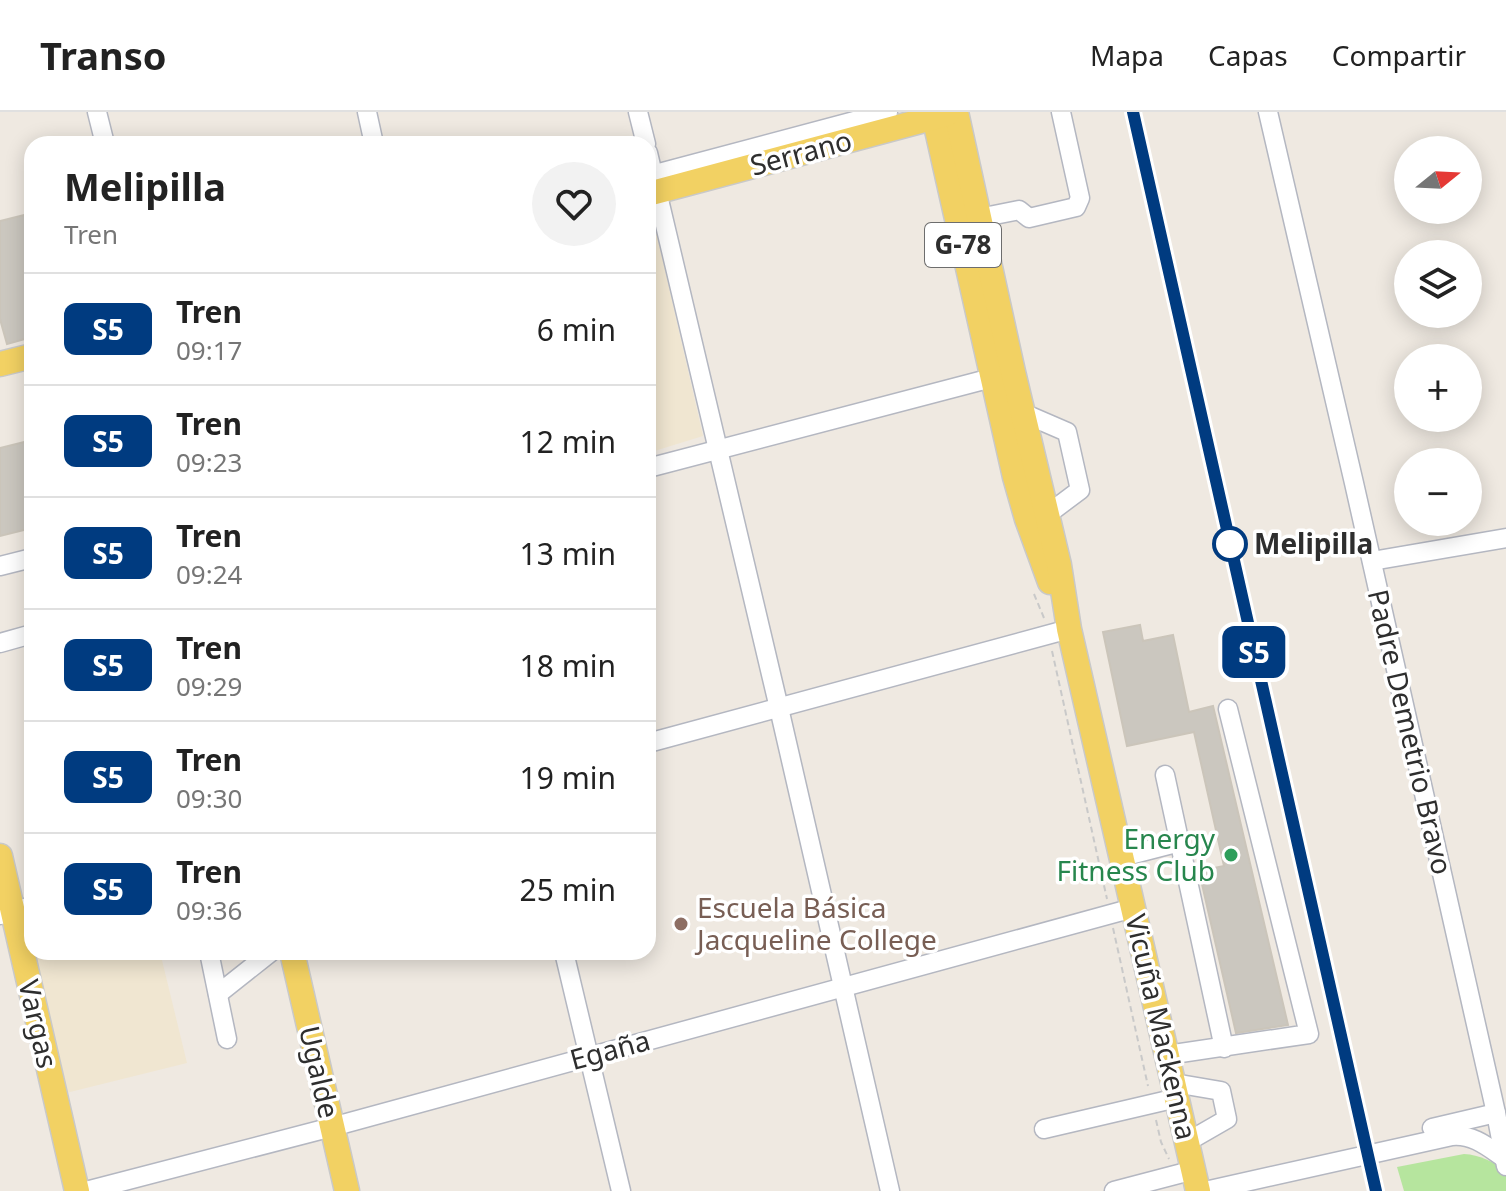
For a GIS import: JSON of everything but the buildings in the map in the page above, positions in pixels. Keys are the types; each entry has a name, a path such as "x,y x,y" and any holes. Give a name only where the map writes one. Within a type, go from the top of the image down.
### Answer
{"main road":[{"name":"Serrano","path":"656,183 944,113"},
{"name":"Vicuña Mackenna","path":"944,113 979,218 1027,519 1069,629"},
{"name":"Vicuña Mackenna","path":"944,113 1003,375 1023,413 1048,514 1069,629 1198,1184"},
{"path":"0,364 24,358"},
{"name":"Vargas","path":"0,856 24,952"},
{"name":"Vargas","path":"26,960 77,1191"},
{"name":"Ugalde","path":"294,960 347,1191"}],"street":[{"path":"97,112 103,136"},
{"path":"367,112 372,136"},
{"path":"638,112 644,136"},
{"name":"Serrano","path":"656,183 888,112"},
{"path":"979,218 1019,210 1029,218 1076,207 1080,198 1061,112"},
{"name":"Padre Demetrio Bravo","path":"1268,112 1372,561 1505,1162"},
{"path":"656,200 779,708 890,1191"},
{"path":"656,466 1003,375"},
{"path":"1023,413 1067,432 1080,490 1048,514"},
{"path":"1372,561 1506,538"},
{"path":"0,566 24,560"},
{"path":"656,741 1069,629"},
{"path":"0,643 24,636"},
{"path":"1167,1055 1309,1034 1228,709"},
{"path":"1165,775 1224,1048"},
{"path":"1122,857 1180,842"},
{"name":"Egaña","path":"86,1191 332,1127 1133,908"},
{"path":"211,960 227,1039"},
{"path":"218,994 261,960"},
{"path":"566,960 621,1191"},
{"path":"1044,1129 1175,1090 1221,1091 1227,1119 1187,1142"},
{"path":"1198,1184 1496,1113"},
{"path":"1114,1191 1198,1184 1452,1136 1469,1137 1484,1144 1505,1162"}],"shaded area":[{"path":"656,231 703,436 656,451"},
{"path":"33,960 162,960 187,1063 66,1093"}],"green space":[{"path":"1464,1154 1486,1159 1506,1171 1506,1191 1404,1191 1397,1167"}],"railway":[{"path":"1133,112 1376,1191"}],"train":[{"name":"S5","path":"1133,112 1376,1191"}],"place":[{"name":"Melipilla","path":"1230,544"},
{"name":"Energy Fitness Club","path":"1231,855"},
{"name":"Escuela Básica Jacqueline College","path":"681,924"}]}
